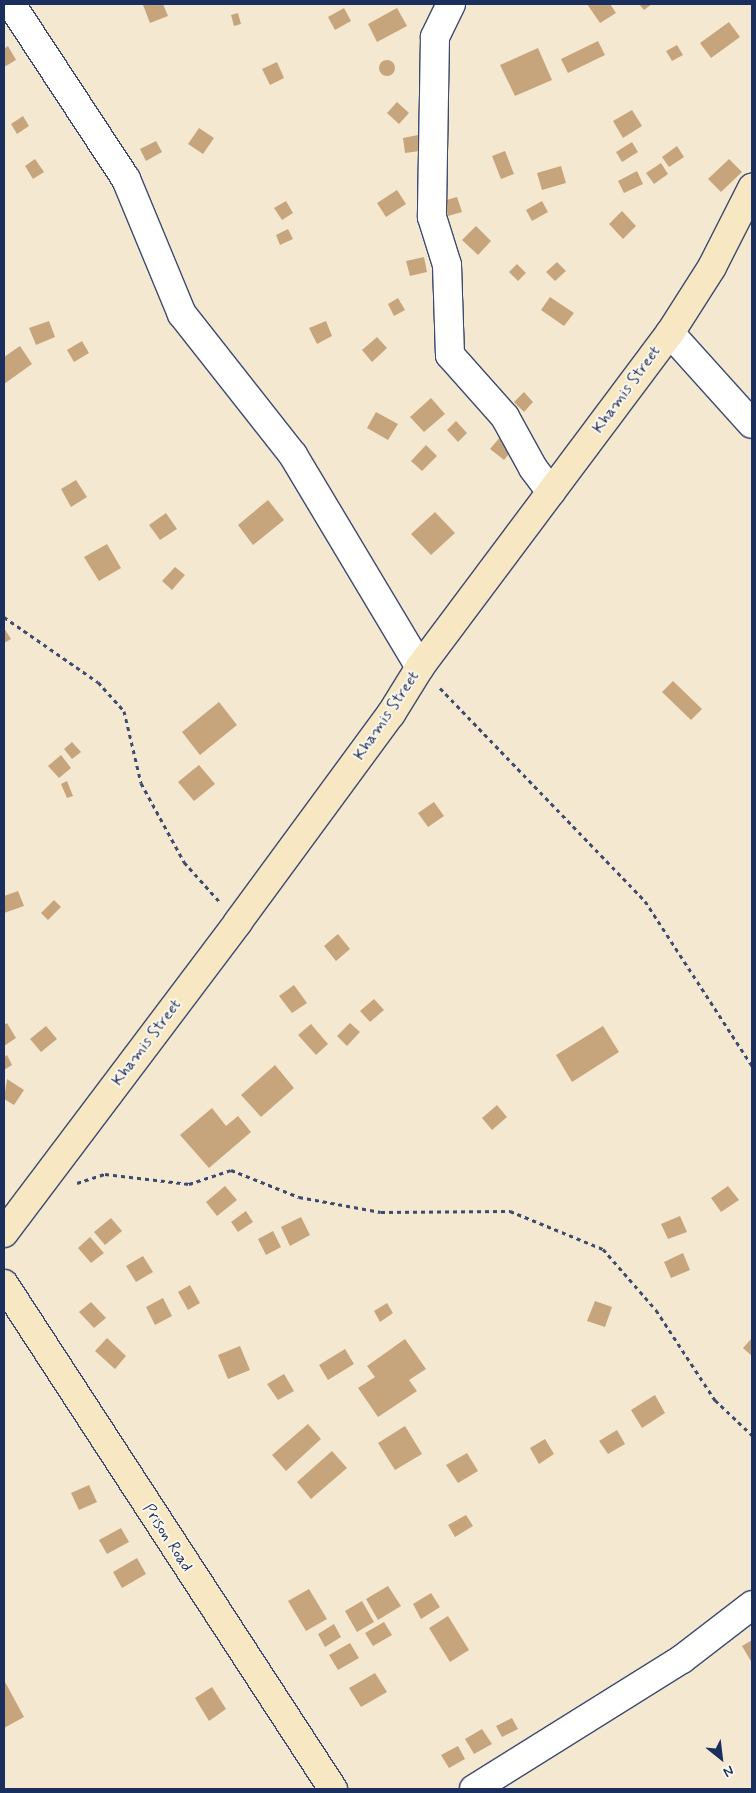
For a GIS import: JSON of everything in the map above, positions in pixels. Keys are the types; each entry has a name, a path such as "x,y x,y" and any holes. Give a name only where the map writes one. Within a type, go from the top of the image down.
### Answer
{"street":[{"path":"11,4 126,179 182,314 293,456 420,667"},
{"path":"451,4 435,38 432,217 447,266 450,354 505,417 533,468 552,492"},
{"name":"Khamis Street","path":"4,1233 32,1199 238,922 391,714 420,667 670,333 712,267 752,188"},
{"path":"670,333 752,424"},
{"name":"Prison Road","path":"4,1284 334,1789"},
{"path":"474,1789 682,1659 752,1604"}],"path":[{"path":"4,617 98,682 124,711 141,783 184,862 238,922"},
{"path":"420,667 645,901 752,1066"},
{"path":"32,1199 104,1174 189,1184 231,1170 299,1197 380,1212 510,1211 603,1249 656,1310 715,1400 752,1435"}],"building":[{"path":"163,4 168,16 150,23 143,5"},
{"path":"587,4 610,4 616,13 600,23"},
{"path":"639,4 652,4 644,10"},
{"path":"344,8 351,21 335,30 328,17"},
{"path":"397,8 407,26 377,42 368,24"},
{"path":"238,13 241,24 234,26 231,15"},
{"path":"729,22 740,37 711,58 700,43"},
{"path":"598,41 605,55 568,73 561,59"},
{"path":"677,45 683,55 672,61 666,51"},
{"path":"8,46 16,60 4,67 4,49"},
{"path":"538,48 552,80 515,96 500,65"},
{"path":"384,60 390,60 395,65 393,74 384,76 379,71 379,65"},
{"path":"277,62 284,78 270,85 262,69"},
{"path":"397,102 409,113 399,124 387,113"},
{"path":"632,110 642,126 623,138 613,121"},
{"path":"23,116 29,126 17,134 11,124"},
{"path":"199,128 214,138 203,154 188,144"},
{"path":"418,135 420,151 405,153 403,138"},
{"path":"156,141 162,152 146,161 140,149"},
{"path":"632,142 638,152 622,162 616,152"},
{"path":"677,146 684,157 669,167 662,157"},
{"path":"505,151 514,174 501,179 492,156"},
{"path":"35,159 44,172 33,179 25,166"},
{"path":"729,159 742,172 721,192 708,179"},
{"path":"661,163 668,174 654,184 646,173"},
{"path":"561,166 566,183 542,190 537,173"},
{"path":"637,171 643,184 624,193 618,181"},
{"path":"397,190 406,204 386,217 377,203"},
{"path":"457,197 462,212 448,216 443,201"},
{"path":"286,201 293,213 282,220 274,208"},
{"path":"542,201 548,212 532,221 526,210"},
{"path":"622,211 636,226 623,239 609,224"},
{"path":"476,226 491,241 478,255 462,240"},
{"path":"288,229 293,239 280,245 276,235"},
{"path":"424,257 427,272 410,276 406,261"},
{"path":"557,262 566,271 555,281 546,272"},
{"path":"517,264 526,273 518,281 509,272"},
{"path":"550,297 574,313 564,326 541,310"},
{"path":"398,298 405,310 394,316 388,304"},
{"path":"49,321 55,337 36,345 29,328"},
{"path":"326,321 332,336 317,344 309,328"},
{"path":"377,337 387,348 372,362 362,350"},
{"path":"82,341 89,353 74,362 67,350"},
{"path":"20,346 32,364 4,384 4,357"},
{"path":"524,392 533,402 524,412 514,402"},
{"path":"431,398 445,414 424,432 410,417"},
{"path":"376,412 398,424 388,440 367,428"},
{"path":"456,421 467,433 458,442 447,430"},
{"path":"501,436 514,448 504,460 490,449"},
{"path":"426,445 437,456 422,471 411,461"},
{"path":"76,480 87,497 71,507 61,489"},
{"path":"268,500 284,520 253,545 238,525"},
{"path":"435,512 455,533 431,555 411,534"},
{"path":"166,513 177,529 160,540 149,525"},
{"path":"107,544 121,568 99,581 84,557"},
{"path":"175,567 185,575 172,590 162,581"},
{"path":"4,628 11,639 4,643"},
{"path":"673,681 702,709 691,720 662,692"},
{"path":"219,702 237,725 200,755 182,732"},
{"path":"72,742 81,752 72,759 64,749"},
{"path":"61,755 71,768 59,778 48,766"},
{"path":"199,765 215,784 194,801 178,782"},
{"path":"67,781 73,796 67,798 61,784"},
{"path":"434,802 444,816 428,827 418,813"},
{"path":"18,891 24,906 4,913 4,896"},
{"path":"54,900 61,907 48,920 41,913"},
{"path":"338,934 350,949 336,961 324,946"},
{"path":"294,985 307,1003 292,1013 279,996"},
{"path":"374,999 384,1010 370,1022 360,1011"},
{"path":"7,1023 16,1038 4,1046 4,1025"},
{"path":"350,1023 360,1032 347,1046 337,1036"},
{"path":"311,1024 328,1044 316,1055 298,1035"},
{"path":"46,1026 57,1039 41,1052 30,1039"},
{"path":"603,1026 619,1052 572,1082 556,1055"},
{"path":"7,1055 12,1065 4,1070 4,1057"},
{"path":"275,1065 294,1088 261,1117 241,1095"},
{"path":"7,1079 24,1090 14,1105 4,1099"},
{"path":"497,1105 507,1117 492,1130 482,1118"},
{"path":"212,1108 226,1126 238,1116 251,1132 209,1168 180,1135"},
{"path":"225,1186 237,1200 217,1216 206,1202"},
{"path":"728,1186 739,1200 721,1212 711,1198"},
{"path":"246,1211 253,1222 238,1232 231,1222"},
{"path":"680,1216 687,1232 668,1239 661,1224"},
{"path":"301,1217 310,1235 290,1246 281,1227"},
{"path":"111,1218 122,1231 105,1245 94,1232"},
{"path":"273,1231 281,1247 266,1255 258,1239"},
{"path":"90,1237 104,1253 91,1263 78,1248"},
{"path":"683,1253 690,1270 671,1278 664,1262"},
{"path":"143,1256 153,1272 136,1282 126,1266"},
{"path":"190,1285 200,1303 188,1310 178,1292"},
{"path":"163,1298 172,1316 155,1325 146,1307"},
{"path":"595,1301 612,1307 605,1327 587,1321"},
{"path":"91,1302 106,1318 94,1328 79,1312"},
{"path":"387,1303 393,1313 380,1322 374,1311"},
{"path":"107,1338 126,1356 115,1369 95,1351"},
{"path":"752,1338 752,1356 743,1348"},
{"path":"405,1339 426,1369 409,1380 417,1391 378,1417 358,1388 375,1377 367,1366"},
{"path":"240,1346 250,1370 228,1379 218,1355"},
{"path":"345,1349 354,1364 328,1380 319,1365"},
{"path":"284,1374 294,1391 278,1400 267,1384"},
{"path":"655,1395 665,1413 642,1428 631,1410"},
{"path":"308,1424 321,1439 286,1471 272,1455"},
{"path":"405,1426 422,1454 395,1470 378,1443"},
{"path":"617,1430 625,1444 608,1454 599,1441"},
{"path":"545,1439 554,1454 539,1464 530,1448"},
{"path":"332,1451 347,1468 311,1499 297,1482"},
{"path":"467,1453 478,1471 458,1483 446,1465"},
{"path":"89,1485 97,1502 79,1510 71,1493"},
{"path":"466,1515 473,1526 455,1537 448,1525"},
{"path":"121,1528 129,1542 107,1554 99,1540"},
{"path":"137,1558 146,1574 122,1588 113,1572"},
{"path":"388,1586 401,1606 378,1620 366,1599"},
{"path":"309,1589 327,1619 306,1631 288,1601"},
{"path":"431,1593 440,1607 421,1619 413,1604"},
{"path":"362,1601 374,1622 357,1632 345,1611"},
{"path":"448,1616 469,1650 450,1662 429,1628"},
{"path":"384,1622 392,1635 373,1646 365,1633"},
{"path":"334,1624 341,1637 325,1647 318,1634"},
{"path":"752,1640 752,1663 742,1646"},
{"path":"350,1643 359,1658 338,1670 329,1655"},
{"path":"375,1673 387,1692 361,1707 349,1688"},
{"path":"4,1680 24,1717 4,1728"},
{"path":"212,1687 226,1709 209,1721 195,1698"},
{"path":"512,1718 518,1729 502,1737 496,1726"},
{"path":"482,1729 492,1744 474,1754 465,1739"},
{"path":"458,1746 465,1759 449,1768 441,1755"}]}
